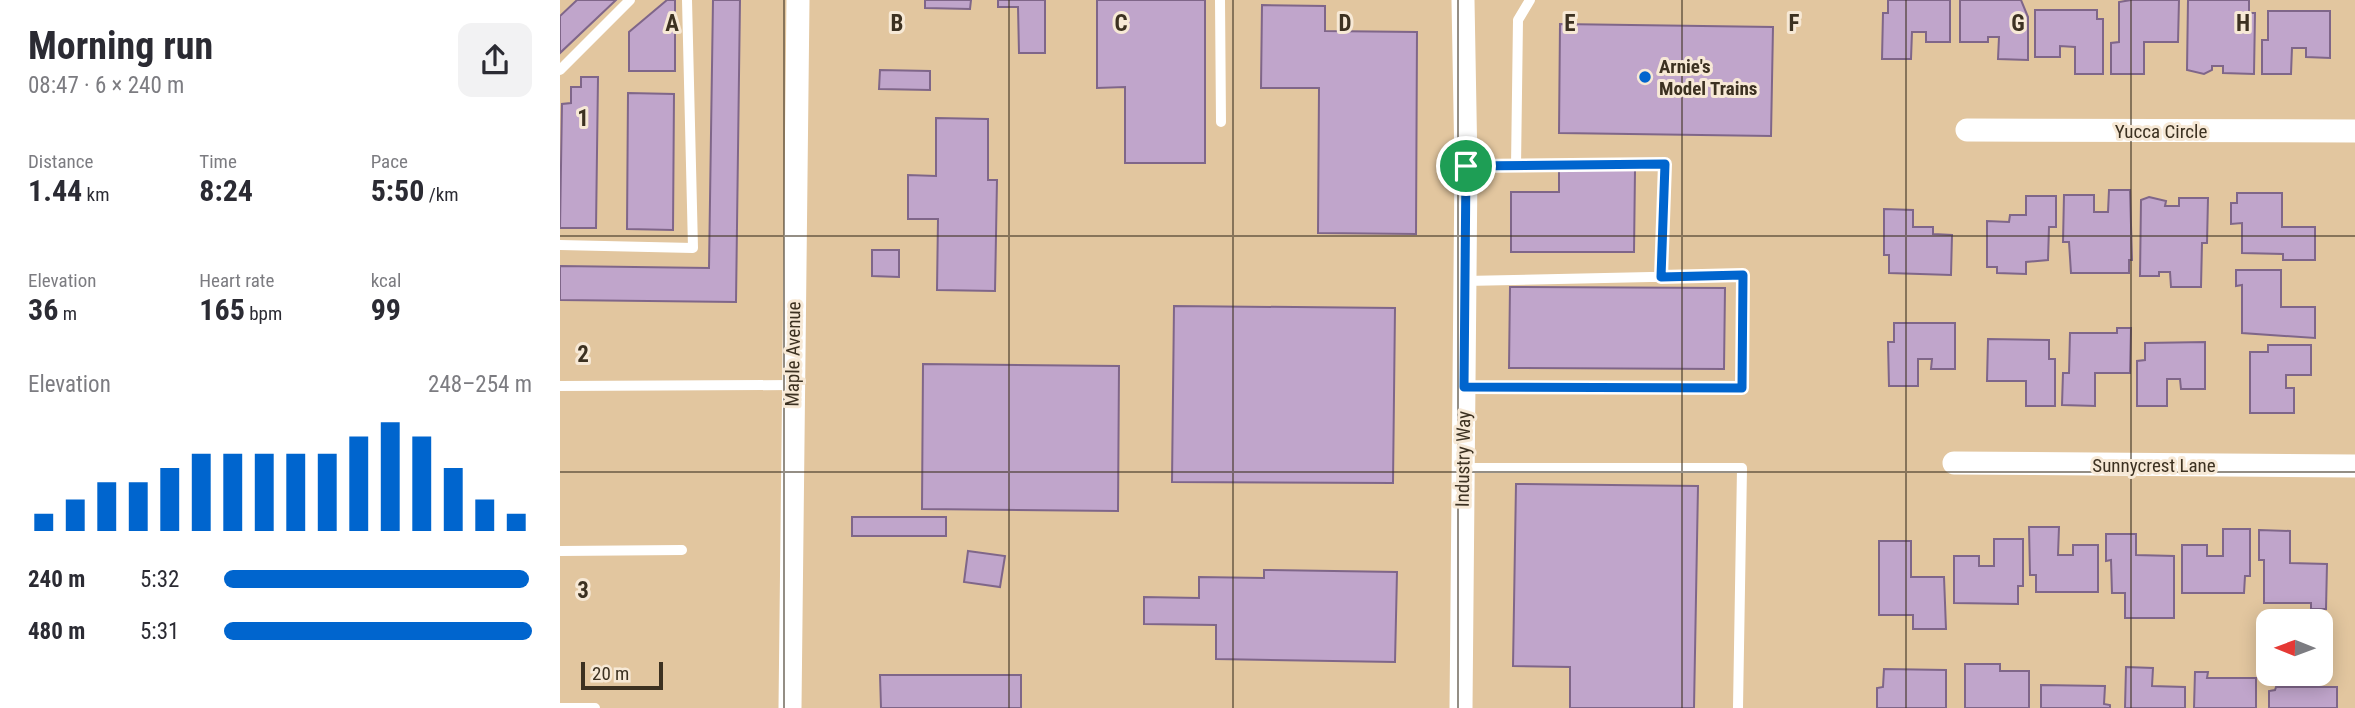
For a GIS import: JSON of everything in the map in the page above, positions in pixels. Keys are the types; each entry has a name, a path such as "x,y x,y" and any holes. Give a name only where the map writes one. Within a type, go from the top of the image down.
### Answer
{"street":[{"name":"Maple Avenue","path":"790,708 798,0"},
{"name":"Industry Way","path":"1461,708 1466,166 1463,0"},
{"name":"Yucca Circle","path":"1967,130 2355,131"},
{"name":"Sunnycrest Lane","path":"1954,463 2355,467"}],"lane":[{"path":"560,70 630,0"},
{"path":"560,244 693,248 687,0"},
{"path":"1220,0 1221,122"},
{"path":"1516,166 1518,20 1530,0"},
{"path":"1466,166 1665,164 1661,277"},
{"path":"1464,387 1742,388 1743,275 1465,281"},
{"path":"560,386 792,385"},
{"path":"1463,468 1742,468 1738,708"},
{"path":"560,551 682,550"},
{"path":"560,708 595,708"}],"building":[{"path":"577,0 616,0 560,53 560,16"},
{"path":"667,0 675,0 675,71 629,71 629,32"},
{"path":"713,0 740,0 736,302 560,300 560,266 709,268"},
{"path":"925,0 971,0 970,9 925,8"},
{"path":"998,0 1045,0 1045,53 1019,53 1018,7 998,7"},
{"path":"1097,0 1205,0 1205,163 1125,163 1125,87 1097,88"},
{"path":"1888,0 1950,0 1950,42 1926,42 1926,32 1912,32 1911,59 1882,59 1883,13 1888,13"},
{"path":"1960,0 2021,0 2028,17 2028,60 1998,59 1999,37 1988,37 1988,42 1960,42"},
{"path":"2179,0 2178,42 2144,42 2144,74 2111,74 2111,43 2119,42 2119,2"},
{"path":"2188,0 2249,0 2249,13 2255,13 2254,74 2223,73 2223,66 2212,66 2212,70 2204,74 2187,70"},
{"path":"1262,5 1325,6 1325,31 1417,32 1416,234 1318,233 1319,88 1261,88"},
{"path":"2035,10 2097,10 2097,19 2103,19 2103,74 2075,74 2075,47 2060,46 2060,57 2035,57"},
{"path":"2268,11 2330,11 2330,58 2306,57 2306,48 2292,48 2291,74 2262,74 2262,40 2268,40"},
{"path":"1560,24 1773,27 1771,136 1559,133"},
{"path":"880,70 930,71 930,90 879,89"},
{"path":"581,77 598,77 596,228 560,228 562,104 571,103 571,87 581,87"},
{"path":"628,93 674,94 673,230 627,229"},
{"path":"936,118 988,119 988,180 997,180 995,291 937,290 938,219 908,219 908,175 936,176"},
{"path":"1559,170 1635,170 1634,252 1511,252 1511,192 1559,192"},
{"path":"2109,190 2130,190 2132,260 2129,260 2129,273 2071,273 2069,242 2063,242 2064,195 2094,195 2094,212 2108,212"},
{"path":"2237,193 2282,193 2282,227 2315,227 2315,260 2283,260 2283,254 2242,253 2242,223 2231,224 2231,203 2237,203"},
{"path":"2026,196 2056,196 2056,227 2049,227 2048,260 2026,262 2026,274 1997,273 1997,267 1987,267 1987,221 2009,222 2010,215 2026,215"},
{"path":"2149,197 2166,201 2165,206 2179,206 2179,198 2208,198 2207,243 2202,243 2201,287 2171,287 2170,272 2159,272 2159,276 2140,276 2141,200"},
{"path":"1884,209 1913,210 1913,227 1933,227 1933,234 1952,235 1951,275 1889,273 1889,255 1884,255"},
{"path":"872,250 899,250 899,277 872,276"},
{"path":"2236,270 2281,270 2281,307 2315,307 2315,338 2242,333 2242,285 2236,286"},
{"path":"1510,287 1725,288 1724,369 1509,368"},
{"path":"1174,306 1395,308 1393,483 1172,482"},
{"path":"1894,323 1955,323 1955,369 1931,369 1932,359 1918,359 1918,386 1889,386 1888,342 1894,342"},
{"path":"2117,328 2131,328 2130,373 2095,373 2095,406 2062,405 2063,373 2069,373 2070,333 2117,333"},
{"path":"1988,339 2049,340 2049,359 2055,359 2055,406 2026,406 2026,381 1987,381"},
{"path":"2205,342 2205,389 2181,389 2180,379 2167,379 2167,406 2137,406 2137,361 2145,360 2145,343"},
{"path":"2268,345 2311,345 2311,375 2286,375 2286,388 2294,388 2294,413 2250,413 2250,352 2268,352"},
{"path":"923,364 1119,366 1118,511 922,509"},
{"path":"1516,484 1698,486 1694,708 1570,708 1570,667 1513,666"},
{"path":"852,517 946,517 946,536 852,536"},
{"path":"2029,527 2059,527 2058,555 2073,555 2073,545 2098,545 2098,592 2036,592 2036,575 2030,575"},
{"path":"2223,529 2250,529 2250,576 2245,576 2244,593 2182,593 2182,545 2207,545 2207,556 2223,556"},
{"path":"2259,530 2290,531 2290,563 2327,564 2326,609 2311,609 2311,603 2264,603 2264,560 2259,560"},
{"path":"2106,534 2136,534 2136,555 2174,556 2174,618 2125,618 2125,593 2112,593 2111,560 2106,561"},
{"path":"1994,539 2023,539 2023,586 2018,586 2018,604 1954,603 1954,556 1979,556 1979,566 1994,566"},
{"path":"1879,541 1911,541 1911,577 1944,577 1946,629 1913,629 1913,615 1879,615"},
{"path":"968,551 1005,556 1000,587 964,582"},
{"path":"1264,570 1397,572 1395,662 1216,659 1216,625 1144,624 1144,597 1199,598 1199,577 1264,578"},
{"path":"1965,664 2000,664 2000,671 2029,671 2029,708 1965,708"},
{"path":"2126,667 2153,668 2152,686 2185,687 2185,708 2125,708"},
{"path":"1884,669 1946,670 1946,708 1877,708 1877,688 1883,687"},
{"path":"2195,672 2208,672 2207,678 2256,678 2256,708 2194,708"},
{"path":"880,675 1021,675 1021,708 881,708"},
{"path":"2041,685 2105,686 2104,704 2110,705 2110,708 2041,708"},
{"path":"2276,687 2337,687 2337,708 2269,708 2269,691 2275,690"}],"place":[{"name":"Arnie's Model Trains","path":"1645,77"}],"route":[{"path":"1665,164 1661,277 1743,275 1742,388 1464,387 1466,166 1665,164"}]}
